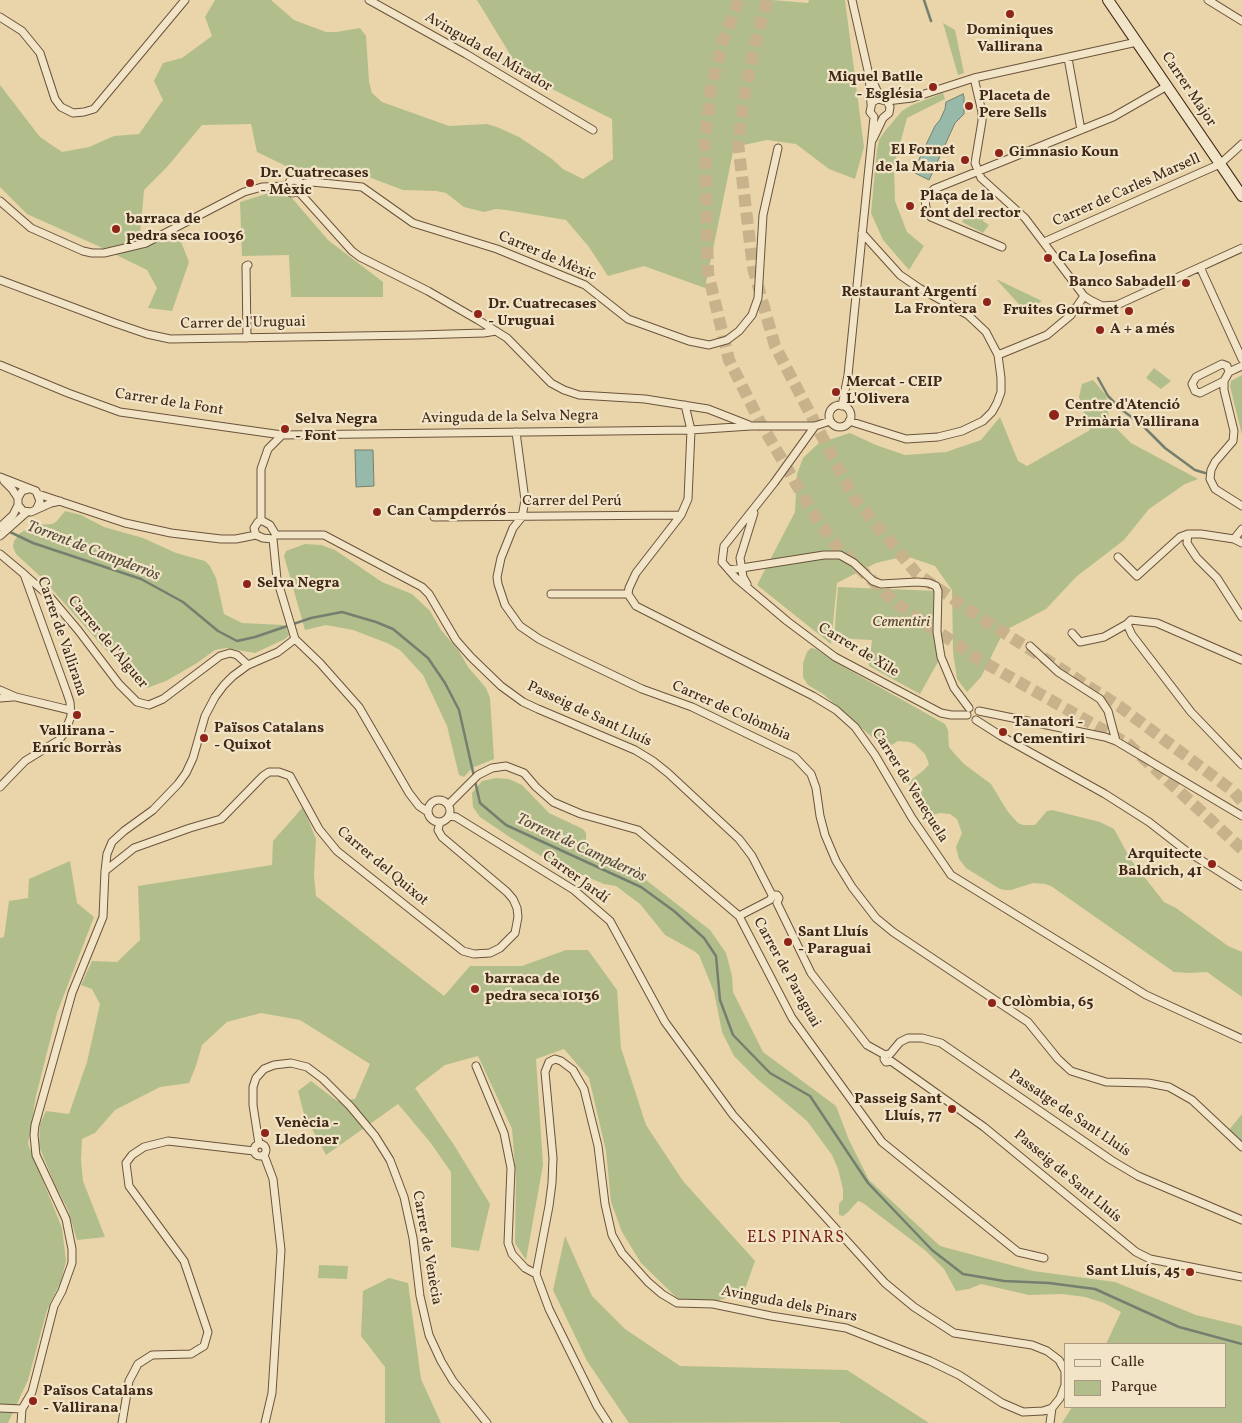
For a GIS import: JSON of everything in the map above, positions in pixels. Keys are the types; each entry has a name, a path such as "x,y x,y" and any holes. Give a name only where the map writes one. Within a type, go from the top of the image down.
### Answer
{"street":[{"path":"0,17 22,31 40,53 55,99 61,107 73,113 84,112 94,109 184,0"},
{"name":"Avinguda del Mirador","path":"369,0 466,54 593,130"},
{"path":"842,406 848,375 874,117 870,112 869,75 852,0"},
{"name":"Carrer Major","path":"1108,0 1242,196"},
{"path":"1208,0 1242,21"},
{"path":"871,144 883,118 887,116 890,110 912,98 974,78 1137,42"},
{"path":"1068,58 1081,130"},
{"path":"869,75 890,110"},
{"path":"974,78 982,112 975,163 981,178 1025,218 1084,296 1102,306 1116,305 1242,248"},
{"path":"1002,247 931,218 926,208 925,199 934,189 1113,117 1167,86"},
{"path":"871,104 875,100 912,98"},
{"path":"874,117 883,118"},
{"name":"Carrer de Carles Marsell","path":"1044,242 1220,164 1242,144"},
{"name":"Carrer de Mèxic","path":"301,184 312,182 362,187 413,223 496,249 585,285 628,319 689,341 709,345 727,340 739,331 752,316 758,298 763,215 778,148"},
{"path":"294,180 301,184 301,189 298,192 291,193 287,186 290,181 294,180"},
{"path":"0,201 30,228 83,250 92,253 104,253 146,243 244,192 262,187 287,186"},
{"path":"298,192 352,251 360,257 428,291 496,331 506,338 551,383 564,390 580,394 645,399 708,409 751,426"},
{"path":"849,422 898,438 914,440 938,437 974,426 983,421 992,412 997,403 1001,392 1002,378 998,355 986,332 978,323 962,311 909,282 900,275 862,233"},
{"path":"247,338 246,266 248,264"},
{"path":"1200,267 1242,359"},
{"name":"Carrer de l'Uruguai","path":"0,280 161,338 476,334 496,331"},
{"path":"998,355 1047,335 1070,315 1084,296"},
{"path":"1224,381 1200,393 1195,392 1192,384 1196,377 1222,364 1227,366 1229,372"},
{"name":"Carrer de la Font","path":"0,365 120,412 282,435"},
{"path":"1242,366 1229,372 1224,381 1224,390 1234,431 1233,441 1215,462 1211,470 1210,479 1215,489 1242,506"},
{"path":"551,594 628,594 636,573 681,516 688,499 691,430 685,405"},
{"path":"836,406 842,406 850,412 849,422 845,426 834,426 830,421 829,415 831,410 836,406"},
{"name":"Avinguda de la Selva Negra","path":"282,435 691,430 751,426 815,426 830,421"},
{"path":"815,426 755,508 724,546 722,562 729,570 824,555 840,555 854,563 873,582 880,584 917,582 936,586 938,592 937,632 941,657 954,688 968,712 970,720 976,720 1000,736 1105,794 1148,822 1185,850 1242,886"},
{"name":"Carrer de Colòmbia","path":"516,432 525,500 522,516 513,528 501,558 497,577 504,605 520,626 539,639 642,689 692,707 795,757 811,774 825,835 836,861 852,887 876,918 893,932 1028,1022 1058,1059 1071,1071 1106,1082 1158,1084 1175,1090 1192,1100 1242,1147"},
{"path":"0,478 38,494 125,523 172,533 236,539 256,535 254,528 261,520 262,469 268,450 282,435"},
{"path":"0,478 8,484 20,508 27,512"},
{"path":"0,528 13,515 22,491 29,489"},
{"path":"38,494 40,501 38,508"},
{"path":"0,536 27,512 60,501"},
{"path":"748,587 743,577 740,558 755,508"},
{"name":"Carrer del Perú","path":"434,517 681,516"},
{"path":"261,520 270,525 274,537 277,579 294,639 320,663 359,707 409,793 419,806 428,812 431,819 440,822 449,816 450,809 442,800 434,801 430,804 428,812"},
{"path":"1234,539 1242,529"},
{"path":"1188,534 1187,543 1197,558 1217,578 1242,617"},
{"path":"1118,557 1137,576 1180,537 1188,534 1234,539 1242,543"},
{"name":"Passeig de Sant Lluís","path":"256,535 274,537 324,535 422,587 456,640 501,686 523,702 635,750 653,760 739,840 752,856 811,973 867,1045 888,1057 984,1127 1136,1252 1150,1259 1242,1277"},
{"name":"Carrer de Vallirana","path":"0,554 24,574 67,693 70,710 68,725 59,740 25,761 0,787"},
{"name":"Carrer de Vallirana","path":"0,561 8,562"},
{"name":"Carrer de Xile","path":"729,570 787,621 835,657 941,713 951,715 968,712"},
{"name":"Carrer de l'Alguer","path":"24,574 50,597 119,684 137,702 149,705 163,699 220,656 230,653 237,655 248,665"},
{"name":"Carrer de Veneçuela","path":"628,594 636,606 813,696 836,710 855,726 876,755 912,818 951,875 1146,995 1242,1039"},
{"path":"1072,633 1080,642 1104,637 1128,624 1131,620 1157,623 1242,660"},
{"path":"1128,624 1132,635 1191,712 1242,765"},
{"path":"21,1423 22,1409 32,1392 54,1306 62,1291 72,1263 72,1249 66,1219 36,1155 34,1145 35,1125 72,993 104,917 105,871 112,842 159,804 178,784 189,765 205,716 215,697 233,676 248,665 278,652 294,639"},
{"path":"1030,646 1058,672 1100,699 1108,711 1116,741"},
{"path":"0,690 16,697 51,707 70,710"},
{"path":"0,698 16,697"},
{"path":"968,712 975,708 979,712 983,711 1116,741 1242,816"},
{"path":"976,720 979,712"},
{"name":"Carrer de Paraguai","path":"448,805 478,776 492,768 506,766 524,773 553,802 581,814 638,830 738,916 792,1018 882,1142 1018,1252 1044,1258"},
{"name":"Carrer del Quixot","path":"105,871 134,848 221,819 263,776 269,772 279,772 290,776 318,828 337,851 463,951 474,954 490,953 500,948 515,932 518,917 517,908 507,892 442,837 438,830 440,822"},
{"name":"Carrer Jardí","path":"449,816 456,817 574,890 610,921 664,1022 733,1115 885,1282 914,1307 954,1333 1032,1345 1047,1351 1059,1360 1064,1369"},
{"path":"738,916 773,900"},
{"name":"Passatge de Sant Lluís","path":"888,1057 900,1042 908,1038 922,1038 941,1044 1110,1160 1138,1176 1242,1220"},
{"name":"Avinguda dels Pinars","path":"536,1274 552,1183 552,1158 544,1072 549,1062 554,1059 567,1065 584,1089 598,1146 605,1204 612,1235 622,1253 648,1282 662,1294 677,1303 713,1304 771,1316 846,1328 945,1368 972,1382 1011,1408 1023,1412 1043,1411 1052,1408"},
{"name":"Carrer de Venècia","path":"259,1144 253,1106 253,1087 256,1078 264,1069 274,1065 291,1063 307,1067 323,1078 375,1136 395,1172 404,1197 420,1296 433,1345 453,1381 487,1423"},
{"path":"476,1066 504,1133 511,1168 508,1243 512,1254 525,1268 536,1274 549,1309 597,1406 608,1423"},
{"path":"122,1423 129,1382 138,1364 152,1355 192,1354 204,1346 208,1332 184,1261 130,1186 126,1163 132,1155 144,1147 168,1140 254,1152 258,1156 264,1155"},
{"path":"254,1152 259,1144 266,1148 264,1155 273,1179 281,1250 272,1393 265,1423"},
{"name":"Carrer Jardí","path":"1052,1408 1060,1398 1064,1385"},
{"path":"0,1408 22,1409"},
{"path":"1050,1423 1052,1408"}],"green space":[{"path":"215,0 271,0 294,20 326,32 360,28 366,36 369,82 372,93 382,102 449,126 487,124 497,127 519,137 552,159 563,169 583,179 613,159 612,119 522,74 477,0 772,0 808,3 809,0 845,0 864,147 855,179 829,169 796,144 767,140 734,147 705,288 644,266 608,276 589,247 566,220 496,209 484,212 464,207 446,193 403,190 346,170 290,168 257,152 251,124 202,125 167,167 144,190 140,235 178,234 189,262 172,311 148,308 157,288 147,270 27,214 0,187 0,85 40,137 62,152 89,147 114,136 139,134 163,100 154,81 163,63 182,58 212,36 205,17"},
{"path":"943,23 955,30 964,73 958,75"},
{"path":"943,93 945,99 907,118 894,166 895,201 907,232 924,246 909,270 883,240 871,213 877,150 879,140 902,111"},
{"path":"269,193 292,198 328,240 383,282 383,297 291,297 289,255 242,256 240,202"},
{"path":"975,208 984,218 983,221 989,225 983,233 962,222 967,212"},
{"path":"996,279 1042,301 1026,312"},
{"path":"1154,368 1171,381 1161,389 1146,378"},
{"path":"1242,375 1242,435 1230,386 1231,381"},
{"path":"1093,380 1106,395 1109,421 1131,443 1198,479 1185,484 1149,509 1124,540 1076,577 1046,609 1004,631 981,677 967,692 957,679 953,652 952,590 935,566 906,556 876,563 837,583 831,644 757,585 795,512 797,474 803,458 819,443 850,433 905,455 946,452 981,440 1000,417 1018,461 1027,466 1090,430 1079,397 1082,384"},
{"path":"65,511 81,515 104,527 143,538 176,553 205,561 216,578 224,614 242,623 283,625 289,635 285,639 255,653 226,648 215,650 166,681 147,688 135,683 42,578 16,554 13,547 14,541 20,533 35,525 52,524"},
{"path":"305,544 321,545 335,550 382,582 412,594 430,611 441,630 486,688 490,698 494,759 472,768 464,777 459,775 447,726 423,675 400,650 353,630 326,625 305,630 284,556 286,551"},
{"name":"Cementiri","path":"838,587 937,591 939,660 920,694 869,666 872,640 834,638"},
{"path":"811,648 816,649 835,662 945,724 948,730 949,747 964,764 991,784 1008,812 1018,823 1035,825 1047,811 1052,810 1100,822 1114,829 1131,860 1164,902 1176,908 1228,946 1242,952 1242,997 1207,972 1174,972 1051,886 1033,883 1011,890 1000,889 966,868 959,859 956,847 962,833 957,819 950,814 940,813 928,816 910,791 909,784 911,780 929,764 925,754 910,742 898,741 882,749 873,738 823,694 808,685 803,677 803,663 807,652"},
{"path":"496,778 509,779 522,785 549,813 583,829 586,833 586,850 593,859 626,868 646,880 710,930 726,953 732,976 733,992 763,1052 836,1106 849,1140 869,1180 940,1246 1033,1271 1115,1282 1196,1315 1242,1326 1242,1423 1062,1423 1071,1408 1227,1408 1227,1343 1106,1343 1121,1312 1104,1303 1085,1297 1062,1294 1029,1295 981,1284 969,1289 956,1291 944,1269 926,1251 863,1203 858,1201 843,1216 839,1215 839,1204 843,1199 843,1189 832,1155 807,1121 756,1078 734,1056 722,1032 714,992 699,955 665,935 640,904 616,886 604,884 551,862 480,817 473,807 472,793 482,781"},
{"path":"303,807 316,839 314,875 316,896 444,996 470,966 522,966 566,950 588,950 617,990 621,1048 646,1125 683,1181 755,1261 744,1292 717,1301 678,1299 641,1263 622,1232 611,1202 606,1151 589,1078 564,1049 536,1059 543,1165 526,1260 515,1243 516,1177 512,1129 478,1056 445,1065 415,1088 454,1145 490,1204 479,1251 451,1247 451,1172 430,1142 398,1104 326,1155 304,1114 298,1091 311,1081 337,1101 355,1099 370,1064 300,1020 261,1013 227,1022 202,1045 189,1083 160,1087 115,1110 95,1133 82,1139 83,1181 105,1237 77,1240 68,1210 55,1185 39,1146 40,1124 46,1111 69,1114 87,1062 100,1004 92,989 81,985 92,961 117,962 140,940 138,886 272,865 273,841"},
{"path":"70,861 77,903 94,917 57,1013 36,1096 28,1144 62,1228 66,1261 61,1281 47,1310 28,1380 8,1423 0,1423 0,938 4,937 9,901 28,898 29,879"},
{"path":"1242,1114 1242,1142 1229,1130"},
{"path":"565,1236 592,1296 625,1329 680,1366 847,1370 929,1423 629,1423 587,1361 553,1290"},
{"path":"319,1265 348,1266 347,1279 318,1278"},
{"path":"389,1278 408,1283 421,1379 441,1423 385,1423 385,1367 361,1336 363,1291"}],"shaded area":[{"path":"963,94 964,114 955,123 929,180 913,172 935,126 940,120 946,102"},
{"path":"355,450 373,450 374,486 356,487"}],"waterway":[{"path":"924,0 931,21"},
{"path":"1098,378 1108,396 1122,410 1141,424 1165,448 1195,470 1205,473"},
{"name":"Torrent de Campderròs","path":"10,532 33,543 141,579 183,602 218,631 237,641 255,637 311,618 342,612 393,629 428,658 445,683 459,710 480,803 506,825 641,887 674,911 704,938 716,956 720,1000 733,1035 770,1073 810,1096 868,1183 932,1250 963,1274 1004,1281 1049,1283 1095,1289 1179,1327 1242,1344"}],"tunnel":[{"path":"739,0 723,41 711,89 705,140 708,273 729,360 759,420 813,513 838,548 897,604 980,660 1128,744 1242,849"},
{"path":"767,0 745,92 738,143 753,268 775,346 854,498 917,574 984,620 1119,706 1233,791 1242,801"}],"place":[{"name":"Dominiques Vallirana","path":"1010,14"},
{"name":"Miquel Batlle - Església","path":"933,87"},
{"name":"Placeta de Pere Sells","path":"969,106"},
{"name":"Gimnasio Koun","path":"999,153"},
{"name":"El Fornet de la Maria","path":"965,160"},
{"name":"Dr. Cuatrecases - Mèxic","path":"250,183"},
{"name":"Plaça de la font del rector","path":"910,206"},
{"name":"barraca de pedra seca 10036","path":"116,229"},
{"name":"Ca La Josefina","path":"1048,258"},
{"name":"Banco Sabadell","path":"1186,283"},
{"name":"Restaurant Argentí La Frontera","path":"987,302"},
{"name":"Fruites Gourmet","path":"1129,311"},
{"name":"Dr. Cuatrecases - Uruguai","path":"478,314"},
{"name":"A + a més","path":"1100,330"},
{"name":"Mercat - CEIP L'Olivera","path":"836,392"},
{"name":"Centre d'Atenció Primària Vallirana","path":"1054,415"},
{"name":"Selva Negra - Font","path":"285,429"},
{"name":"Can Campderrós","path":"377,512"},
{"name":"Selva Negra","path":"247,584"},
{"name":"Vallirana - Enric Borràs","path":"77,715"},
{"name":"Tanatori - Cementiri","path":"1003,732"},
{"name":"Països Catalans - Quixot","path":"204,738"},
{"name":"Arquitecte Baldrich, 41","path":"1212,864"},
{"name":"Sant Lluís - Paraguai","path":"788,942"},
{"name":"barraca de pedra seca 10136","path":"475,989"},
{"name":"Colòmbia, 65","path":"992,1003"},
{"name":"Passeig Sant Lluís, 77","path":"952,1109"},
{"name":"Venècia - Lledoner","path":"265,1133"},
{"name":"Sant Lluís, 45","path":"1190,1272"},
{"name":"Països Catalans - Vallirana","path":"33,1401"}],"district":[{"name":"ELS PINARS","path":"796,1239"}]}
